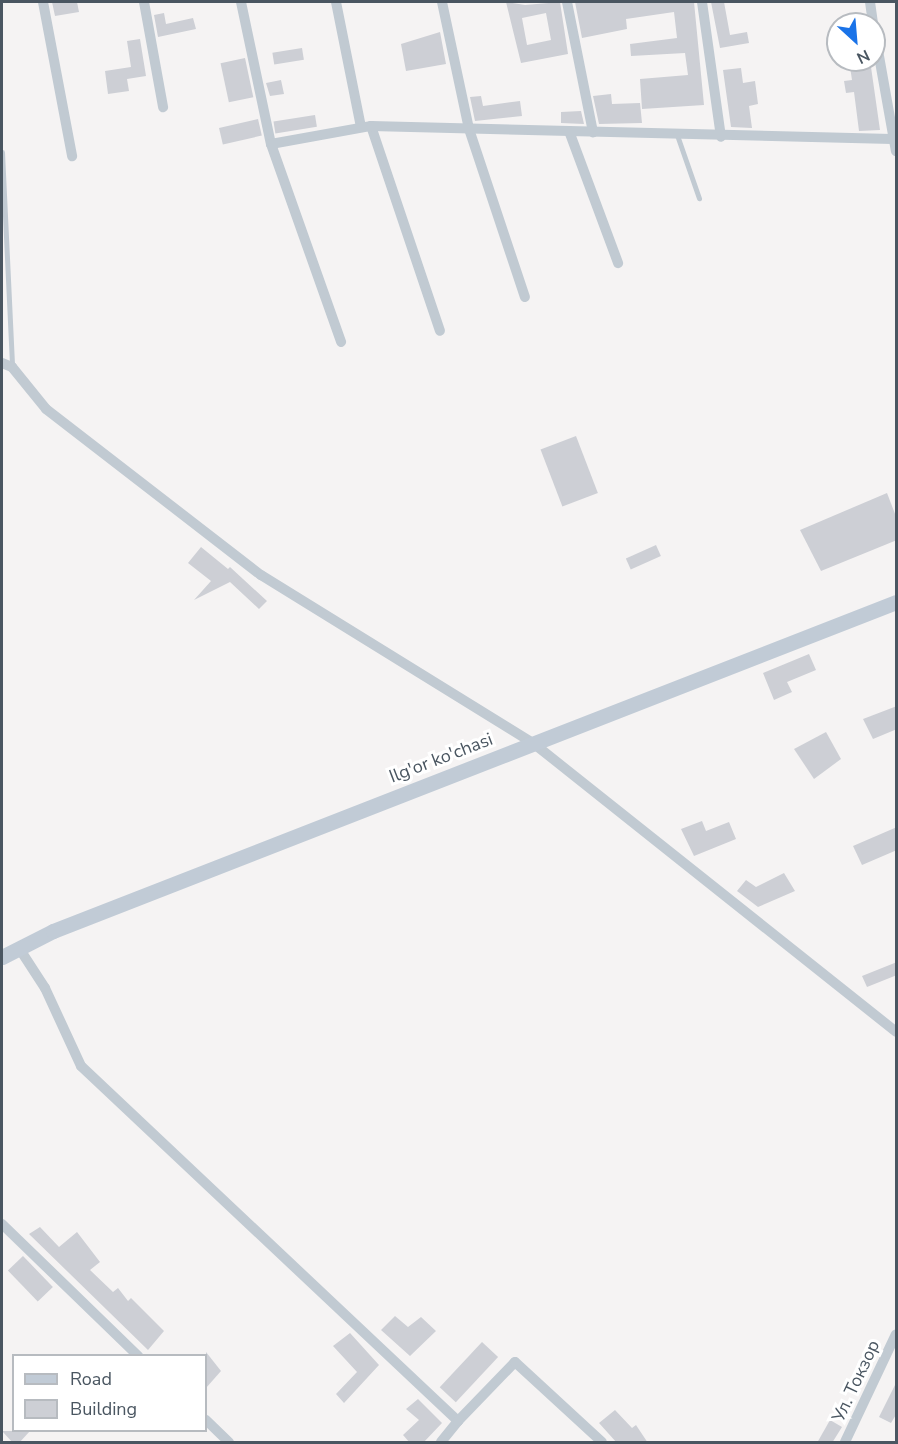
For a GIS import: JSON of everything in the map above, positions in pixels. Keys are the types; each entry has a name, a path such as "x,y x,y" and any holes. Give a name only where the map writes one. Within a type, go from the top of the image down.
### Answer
{"street":[{"path":"43,2 72,156"},
{"path":"144,2 163,107"},
{"path":"241,2 271,144 341,342"},
{"path":"336,2 366,126 440,331"},
{"path":"442,2 469,129 525,297"},
{"path":"567,2 592,132"},
{"path":"702,2 721,137"},
{"path":"881,72 892,139 897,150"},
{"path":"271,144 366,126 721,137 892,139"},
{"path":"569,131 618,263"},
{"path":"7,365 46,409 261,576 533,743 897,1032"},
{"name":"Ilg'or ko'chasi","path":"2,957 53,931 897,602"},
{"path":"19,948 45,988 81,1066 458,1421"},
{"path":"2,1224 136,1354"},
{"name":"Ул. Токзор","path":"845,1443 897,1334"},
{"path":"441,1443 458,1421 515,1362 602,1443"},
{"path":"207,1421 229,1443"}],"lane":[{"path":"677,135 699,198"},
{"path":"2,152 7,365"}],"building":[{"path":"52,2 77,2 79,12 55,16"},
{"path":"506,2 525,5 560,2 568,54 521,63","holes":["546,13 551,40 527,45 522,18"]},
{"path":"575,2 694,2 704,105 642,109 640,79 688,75 685,53 631,56 630,44 677,38 674,12 626,19 627,29 582,38"},
{"path":"711,2 724,2 730,35 747,32 749,43 720,48"},
{"path":"164,13 166,24 193,18 196,29 158,37 154,15"},
{"path":"440,32 446,64 406,71 401,44"},
{"path":"140,39 146,76 127,79 129,91 108,94 105,71 131,67 127,41"},
{"path":"302,48 304,60 274,65 272,53"},
{"path":"245,58 253,97 229,102 221,63"},
{"path":"741,68 743,83 755,81 758,104 749,106 752,128 731,127 723,70"},
{"path":"851,72 872,72 880,130 859,131 854,92 846,93 844,81 852,80"},
{"path":"281,80 284,94 270,96 266,83"},
{"path":"611,94 612,104 640,103 642,123 599,124 593,96"},
{"path":"481,96 483,106 520,101 522,116 475,121 470,97"},
{"path":"581,111 584,124 561,123 561,112"},
{"path":"315,115 317,127 275,133 274,122"},
{"path":"258,119 262,136 223,145 219,128"},
{"path":"576,436 598,493 562,507 541,450"},
{"path":"887,493 897,519 897,540 821,571 800,530"},
{"path":"656,545 661,556 631,569 626,558"},
{"path":"201,547 228,569 230,567 267,601 259,609 230,582 194,600 211,581 188,563"},
{"path":"809,654 816,670 787,682 792,692 774,700 763,673"},
{"path":"897,706 897,729 873,739 863,719"},
{"path":"826,732 841,759 814,779 794,749"},
{"path":"702,821 706,831 729,822 736,839 694,856 681,829"},
{"path":"897,827 897,850 862,865 853,846"},
{"path":"784,873 795,891 758,907 737,891 746,880 756,887"},
{"path":"897,962 897,975 867,987 862,976"},
{"path":"40,1227 59,1247 77,1232 100,1262 90,1270 113,1292 118,1288 128,1301 131,1298 164,1331 148,1350 29,1234"},
{"path":"23,1256 53,1287 38,1302 8,1271"},
{"path":"395,1316 408,1327 421,1317 436,1331 410,1356 381,1330"},
{"path":"350,1333 379,1365 344,1403 336,1394 357,1372 333,1346"},
{"path":"482,1342 498,1357 456,1402 440,1387"},
{"path":"206,1352 221,1371 207,1387 207,1354"},
{"path":"897,1381 897,1413 891,1423 879,1417"},
{"path":"418,1399 442,1423 423,1443 410,1443 403,1435 419,1420 406,1409"},
{"path":"615,1410 632,1428 636,1425 648,1443 617,1443 599,1423"},
{"path":"830,1420 842,1427 832,1443 817,1443"},
{"path":"2,1431 29,1432 19,1443 13,1443"}]}
